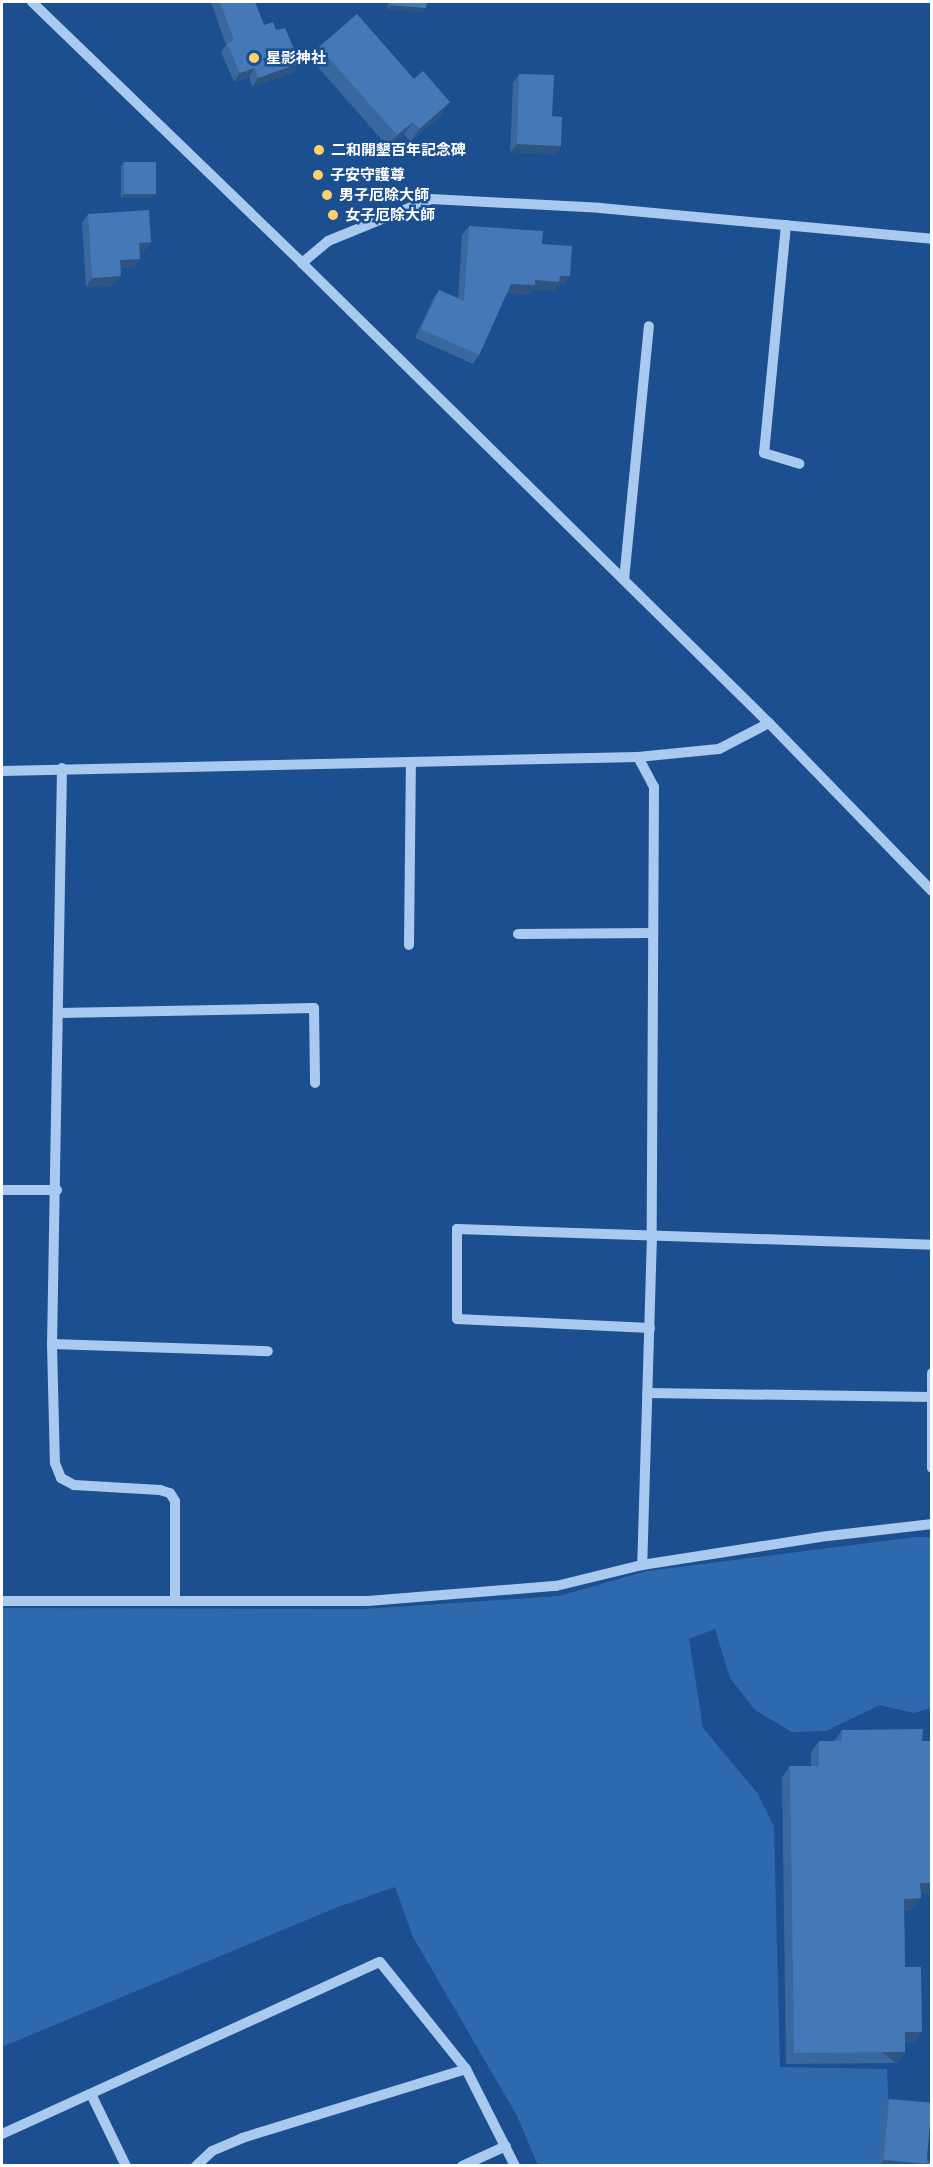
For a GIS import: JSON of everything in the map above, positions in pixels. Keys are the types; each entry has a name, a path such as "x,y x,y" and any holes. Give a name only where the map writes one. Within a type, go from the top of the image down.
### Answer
{"street":[{"path":"32,2 302,262 769,723 932,891"},
{"path":"302,262 328,241 432,199 600,208 932,239"},
{"path":"786,225 765,453 799,464"},
{"path":"624,580 649,326"},
{"path":"2,771 62,768 411,764 638,757 719,749 769,723"},
{"path":"638,757 654,787 652,1235 642,1565"},
{"path":"409,945 411,764"},
{"path":"62,768 57,1190 52,1344 55,1463 61,1478 74,1485 160,1490 170,1494 175,1502 175,1600"},
{"path":"518,934 653,933"},
{"path":"59,1013 314,1008 315,1083"},
{"path":"2,1190 57,1190"},
{"path":"650,1328 457,1319 457,1229 932,1245"},
{"path":"52,1344 268,1351"},
{"path":"932,1373 932,1468"},
{"path":"647,1394 931,1397"},
{"path":"2,1600 368,1601 556,1586 642,1565 828,1536 932,1524"},
{"path":"2,2134 381,1962 466,2069 515,2166"},
{"path":"196,2166 212,2151 242,2138 466,2069"},
{"path":"91,2094 126,2166"},
{"path":"462,2166 506,2146"}],"shaded area":[{"path":"931,1537 931,1708 914,1713 880,1705 826,1731 792,1732 755,1710 730,1678 715,1629 689,1639 703,1728 758,1794 774,1826 780,2067 887,2069 891,2165 538,2165 517,2116 413,1937 395,1887 338,1907 2,2047 2,1608 364,1609 559,1596 647,1571"}],"building":[{"path":"220,2 255,2 264,25 273,22 276,30 285,28 300,63 258,78 255,68 240,73 227,44 234,40"},
{"path":"391,2 427,2 426,8 391,5"},
{"path":"357,14 414,79 423,71 450,102 419,129 413,122 397,135 319,47"},
{"path":"519,74 554,75 552,116 562,117 561,146 517,144"},
{"path":"124,162 156,162 156,194 124,194"},
{"path":"149,210 151,242 139,243 140,259 120,260 121,276 92,278 88,214"},
{"path":"469,226 543,231 542,244 572,246 570,276 560,276 559,282 535,280 535,285 511,284 479,355 421,329 439,290 464,301"},
{"path":"923,1729 922,1741 932,1741 932,1883 920,1883 921,1898 904,1899 905,1967 921,1967 922,2032 905,2032 905,2052 794,2053 790,1766 819,1766 819,1741 842,1741 842,1730"},
{"path":"889,2099 932,2103 927,2164 884,2160"}],"place":[{"name":"星影神社","path":"254,58"},
{"name":"二和開墾百年記念碑","path":"319,150"},
{"name":"子安守護尊","path":"318,175"},
{"name":"男子厄除大師","path":"327,195"},
{"name":"女子厄除大師","path":"333,215"}]}
